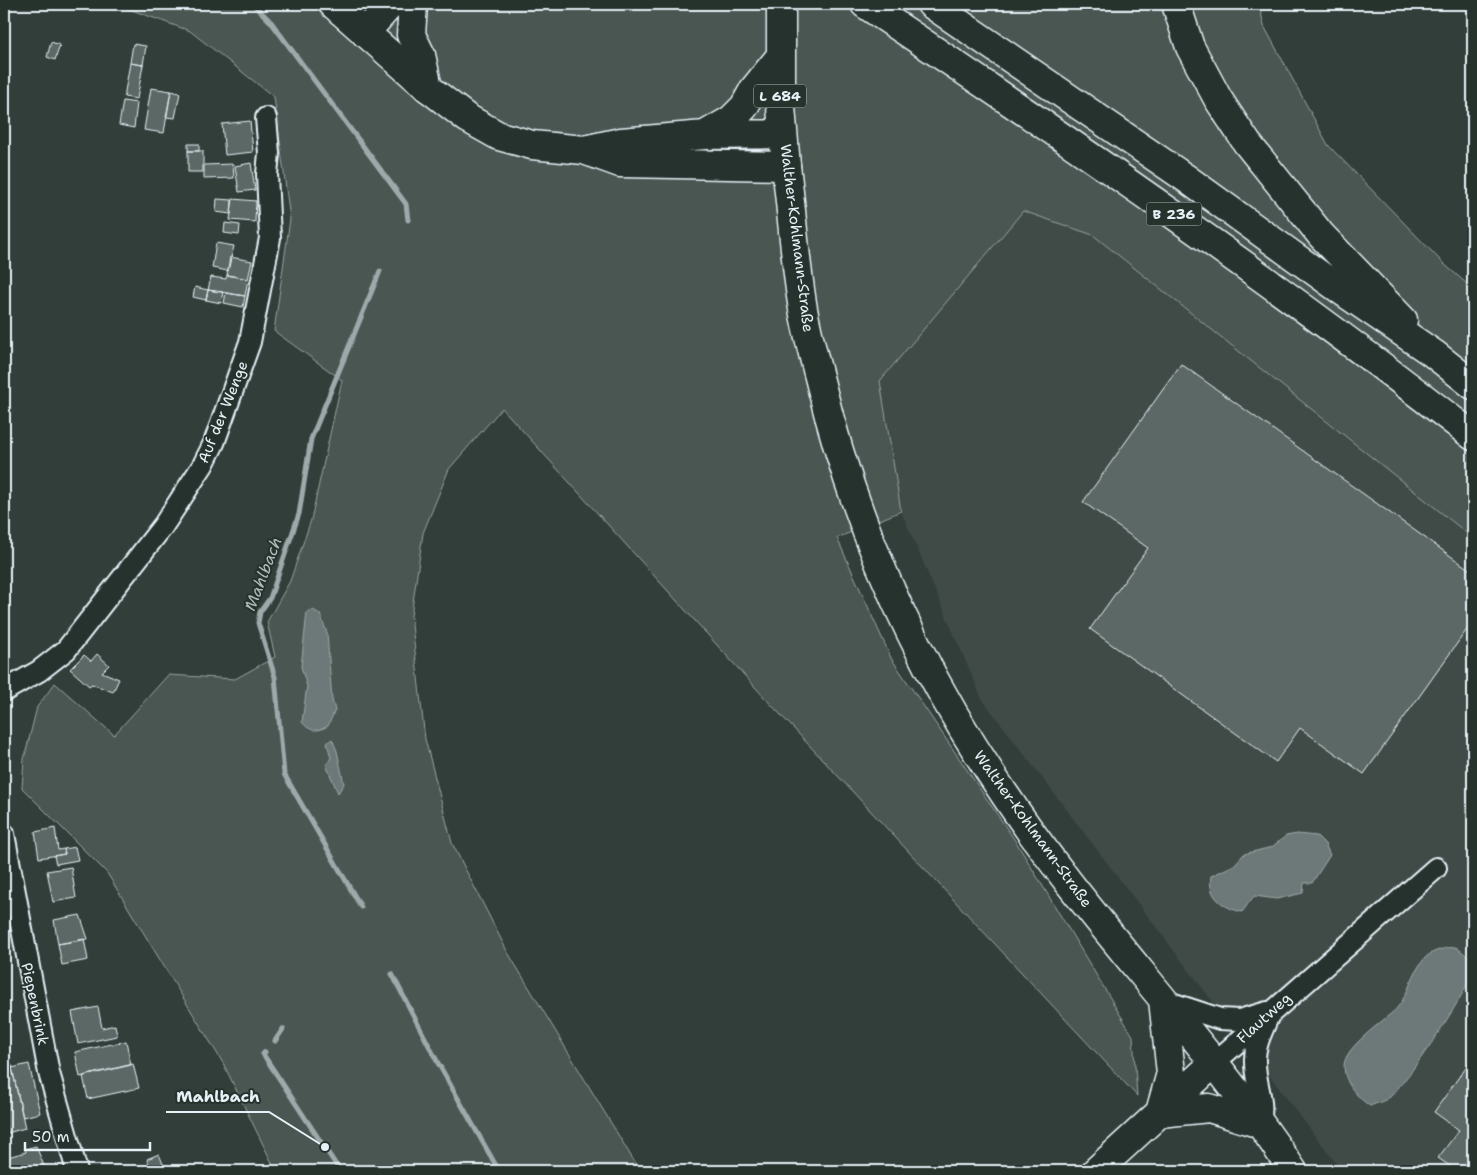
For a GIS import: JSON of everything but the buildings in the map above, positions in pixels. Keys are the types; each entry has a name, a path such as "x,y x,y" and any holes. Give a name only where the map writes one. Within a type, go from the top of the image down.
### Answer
{"main road":[{"path":"365,33 391,4"},
{"path":"413,4 412,35 421,55 428,88"},
{"name":"Walther-Kohlmann-Straße","path":"781,4 780,49 783,134 803,310 825,402 848,483 890,590 918,649 951,709 999,787 1062,873 1214,1063 1260,1124 1292,1171"},
{"name":"B 236","path":"866,4 1036,118 1172,213 1473,436"},
{"name":"B 236","path":"931,4 1178,173 1342,291 1434,354 1473,385"},
{"path":"1176,4 1190,47 1218,99 1247,143 1321,235 1368,282 1434,354"},
{"path":"341,6 365,33 428,88 467,118 499,136 532,145 584,150 620,163 786,166"},
{"path":"705,135 731,120 744,107 754,88 780,49"},
{"path":"584,150 621,142 705,135 783,134"},
{"path":"1163,1000 1171,1073 1159,1113 1208,1108 1260,1124"},
{"name":"Flautweg","path":"1096,1171 1214,1063"}],"street":[{"name":"Auf der Wenge","path":"4,691 31,675 66,650 94,617 163,526 194,479 214,442 250,342 268,248 269,153 266,118"},
{"name":"Piepenbrink","path":"4,834 49,1074 78,1171"},
{"name":"Flautweg","path":"1214,1063 1436,868"},
{"path":"1163,1000 1220,1019 1240,1020 1271,1011"},
{"path":"1260,1124 1262,1097 1255,1062 1258,1042 1271,1011"}],"shaded area":[{"path":"115,4 1259,4 1264,26 1328,145 1444,264 1473,289 1473,538 1093,235 1023,211 880,381 901,511 837,538 891,658 1018,845 1133,1036 1137,1096 765,698 502,408 449,469 423,533 411,616 425,739 452,843 507,951 640,1171 276,1171 223,1063 107,873 22,788 24,759 37,707 55,683 114,735 168,675 235,679 275,657 267,622 290,581 311,520 342,380 274,331 290,219 274,97 190,31"},
{"path":"1023,210 1093,235 1473,538 1473,1171 1342,1171 982,699 901,511 880,381"},
{"path":"313,610 320,614 327,633 332,700 335,710 328,726 317,730 308,728 302,722 307,686 301,667 307,612"},
{"path":"332,739 337,751 344,784 338,793 326,765 331,758 327,743"},
{"path":"1297,834 1317,836 1325,844 1330,855 1312,883 1304,883 1303,893 1277,899 1254,896 1242,912 1229,908 1214,896 1210,883 1211,876 1234,865 1244,854 1272,847 1286,836"},
{"path":"1456,947 1469,958 1473,966 1471,976 1463,992 1425,1053 1399,1087 1389,1098 1370,1106 1356,1094 1346,1078 1344,1066 1350,1051 1365,1035 1397,1008 1417,970 1428,955 1435,951"}],"waterway":[{"path":"253,4 271,22 406,204 408,220"},
{"name":"Mahlbach","path":"361,907 284,774 275,677 258,623 260,612 270,598 299,514 311,439 380,271"},
{"path":"392,974 438,1063 499,1171"},
{"name":"Mahlbach","path":"275,1041 283,1029"},
{"name":"Mahlbach","path":"265,1052 263,1054 340,1171"}],"place":[{"name":"Mahlbach","path":"325,1147"}]}
